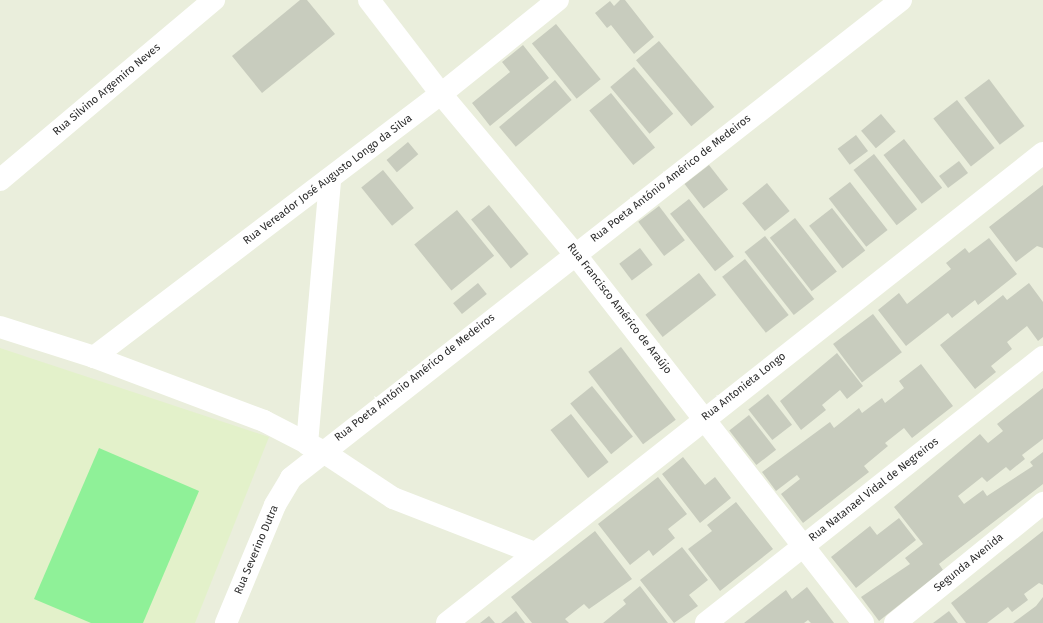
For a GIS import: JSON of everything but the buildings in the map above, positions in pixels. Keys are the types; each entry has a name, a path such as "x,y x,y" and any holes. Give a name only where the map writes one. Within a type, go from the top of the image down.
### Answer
{"street":[{"name":"Rua Silvino Argemiro Neves","path":"0,180 214,0"},
{"name":"Rua Francisco Américo de Araújo","path":"369,0 442,94 575,254 863,623"},
{"name":"Rua Vereador José Augusto Longo da Silva","path":"94,357 442,94 558,0"},
{"name":"Rua Poeta António Américo de Medeiros","path":"291,478 314,447 575,254 901,0"},
{"name":"Rua Antonieta Longo","path":"446,623 704,418 1043,153"},
{"path":"314,447 330,179"},
{"path":"0,327 94,357 264,421 314,447 393,498 534,553"},
{"name":"Rua Natanael Vidal de Negreiros","path":"706,623 1043,357"},
{"name":"Rua Severino Dutra","path":"226,623 275,505 291,478"},
{"name":"Segunda Avenida","path":"895,623 1043,503"}],"shaded area":[{"path":"0,348 269,437 195,623 0,623"}],"green space":[{"path":"99,448 199,491 143,623 91,623 34,599"}]}
